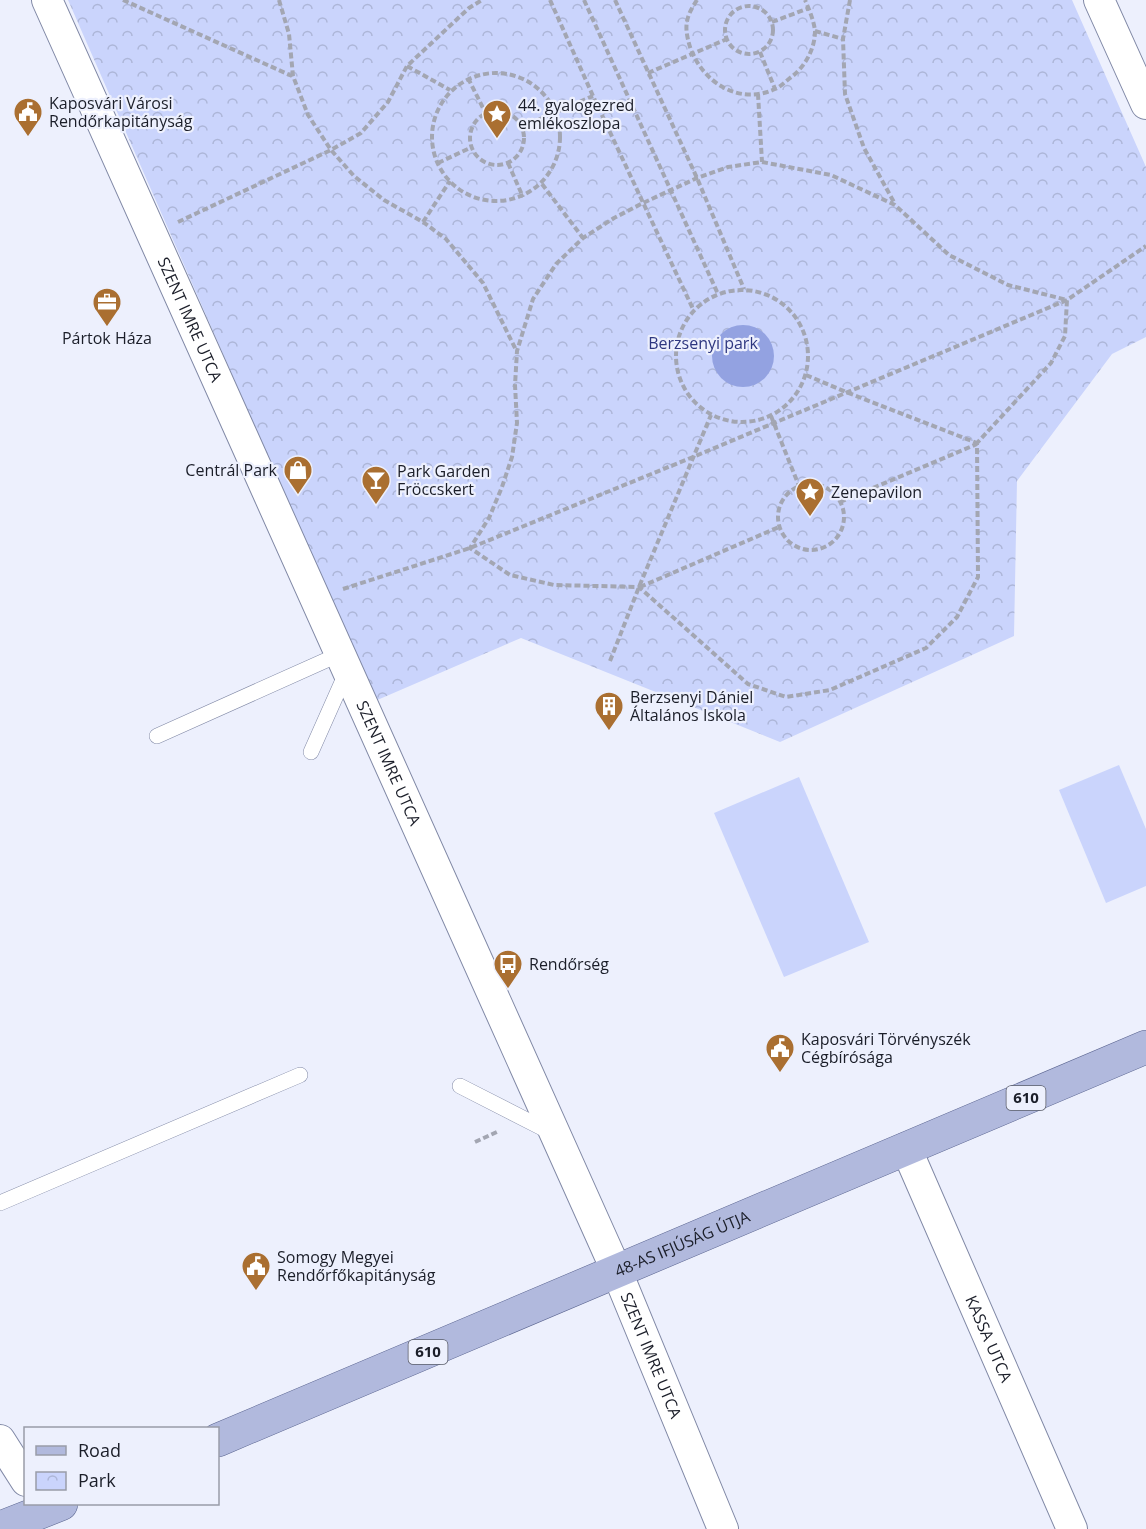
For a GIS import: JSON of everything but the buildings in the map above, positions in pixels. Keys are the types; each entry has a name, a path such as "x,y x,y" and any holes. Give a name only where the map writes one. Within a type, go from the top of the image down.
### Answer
{"main road":[{"name":"48-AS IFJÚSÁG ÚTJA","path":"219,1440 1146,1047"},
{"path":"0,1528 50,1512"}],"street":[{"name":"SZENT IMRE UTCA","path":"47,0 617,1272 723,1529"},
{"path":"1099,0 1146,104"},
{"name":"KASSA UTCA","path":"906,1148 1072,1529"},
{"path":"0,1440 24,1478"}],"lane":[{"path":"157,736 344,663"},
{"path":"311,752 344,663"},
{"path":"0,1203 300,1075"},
{"path":"460,1086 554,1134"}],"path":[{"path":"123,0 292,76"},
{"path":"279,0 289,34 292,76 308,115 331,150 354,177 384,200 423,222 446,239 483,283 517,351"},
{"path":"152,234 361,134 388,102 407,66 469,8 483,0"},
{"path":"550,0 693,309"},
{"path":"584,0 718,294"},
{"path":"615,0 697,178 744,289"},
{"path":"697,0 687,14 686,32 701,69 715,83 736,93 758,94 775,89 799,72 810,53 815,31 805,0"},
{"path":"739,0 742,8"},
{"path":"850,0 843,39 845,94 864,148 895,205"},
{"path":"756,7 763,11 772,22 770,42 760,52 744,54 731,46 727,39 726,23 735,11 742,8 756,7"},
{"path":"772,22 809,8"},
{"path":"815,31 843,39"},
{"path":"648,74 727,39"},
{"path":"760,52 775,89"},
{"path":"407,66 450,90"},
{"path":"483,74 504,74 532,81 550,99 556,113 561,139 554,167 542,184 523,197 502,201 482,200 463,192 450,181 438,163 430,135 435,114 450,90 468,78 483,74"},
{"path":"468,78 486,114"},
{"path":"758,94 762,162"},
{"path":"522,127 593,96"},
{"path":"495,111 508,113 522,127 525,135 523,148 518,156 508,163 488,164 476,156 472,147 471,134 474,125 486,114 495,111"},
{"path":"438,163 472,147"},
{"path":"470,548 489,518 512,457 517,423 515,385 517,351 533,299 556,264 583,238 614,218 697,178 728,167 762,162 831,175 895,205 949,255 1008,285 1067,300"},
{"path":"508,163 523,197"},
{"path":"423,222 450,181"},
{"path":"542,184 583,238"},
{"path":"315,598 470,548 1067,300 1146,246"},
{"path":"744,289 764,293 782,302 797,317 806,335 809,355 806,375 798,393 786,406 771,417 750,422 730,422 711,415 695,404 683,388 676,369 675,349 680,330 693,309 718,294 744,289"},
{"path":"840,502 977,443 1051,363 1065,336 1067,300"},
{"path":"806,375 977,443"},
{"path":"610,661 711,415"},
{"path":"771,417 800,486"},
{"path":"639,587 747,684 786,697 830,690 926,648 957,617 978,577 977,443"},
{"path":"821,485 834,493 843,511 843,524 837,537 830,544 818,549 807,549 792,543 779,527 777,515 782,502 793,489 800,486 821,485"},
{"path":"470,548 510,575 554,585 639,587 779,527"}],"green space":[{"name":"Berzsenyi park","path":"68,0 1072,0 1146,167 1146,337 1112,354 1017,481 1014,636 780,742 521,638 375,701"},
{"path":"1119,765 1146,829 1146,886 1106,903 1059,790"},
{"path":"799,777 869,942 784,977 714,813"}],"shaded area":[{"path":"743,325 760,330 765,334 769,339 774,356 769,373 765,378 760,382 743,387 726,382 721,378 717,373 712,356 717,339 721,334 726,330"}],"place":[{"name":"Kaposvári Városi Rendőrkapitányság","path":"28,138"},
{"name":"44. gyalogezred emlékoszlopa","path":"497,140"},
{"name":"Pártok Háza","path":"107,328"},
{"name":"Centrál Park","path":"298,496"},
{"name":"Park Garden Fröccskert","path":"376,506"},
{"name":"Zenepavilon","path":"810,518"},
{"name":"Berzsenyi Dániel Általános Iskola","path":"609,732"},
{"name":"Rendőrség","path":"508,990"},
{"name":"Kaposvári Törvényszék Cégbírósága","path":"780,1074"},
{"name":"Somogy Megyei Rendőrfőkapitányság","path":"256,1292"}]}
